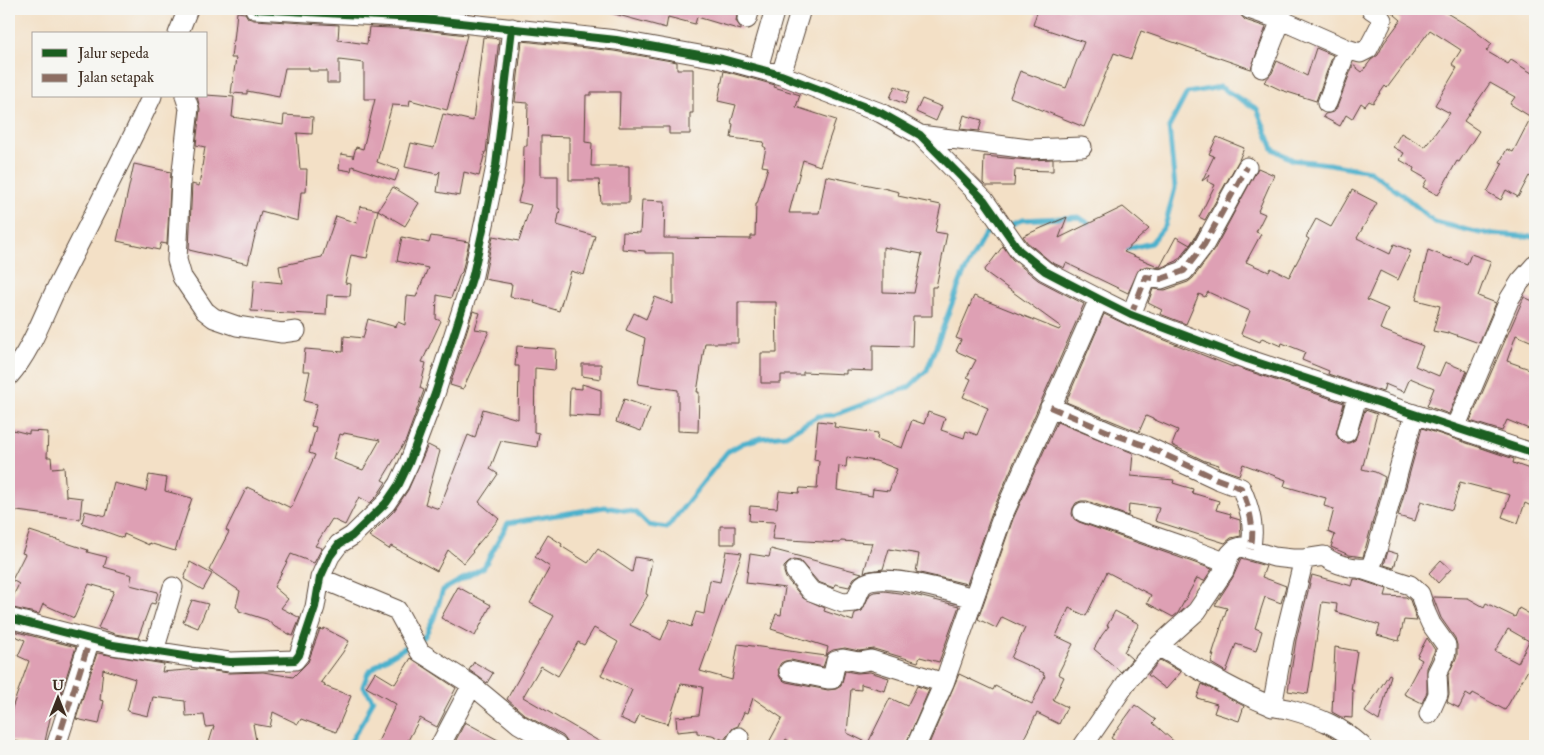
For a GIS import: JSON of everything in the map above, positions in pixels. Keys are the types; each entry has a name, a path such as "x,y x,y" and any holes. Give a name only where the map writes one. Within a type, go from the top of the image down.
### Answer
{"street":[{"path":"179,32 188,9"},
{"path":"255,9 415,18 616,40 722,59 782,75 881,113 920,134 984,200 1019,250 1045,271 1099,299 1131,315 1247,360 1535,454"},
{"path":"758,68 776,9"},
{"path":"782,75 801,9"},
{"path":"1249,9 1281,14 1347,50 1360,53 1368,50 1382,20 1371,9"},
{"path":"1262,68 1281,14"},
{"path":"9,618 113,645 230,662 295,660 299,654 315,607 320,578 330,556 339,544 352,536 386,503 409,463 434,394 473,275 485,220 496,166 512,28"},
{"path":"1327,103 1347,50"},
{"path":"9,376 37,332 57,287 114,176 151,98"},
{"path":"186,98 188,108 181,180 177,260 182,277 205,312 214,318 237,326 282,333 296,331"},
{"path":"920,134 1029,149 1082,147"},
{"path":"1131,315 1146,277 1162,279 1184,271 1204,245 1247,167"},
{"path":"1455,428 1510,298 1520,282 1535,265"},
{"path":"916,746 944,683 1003,515 1099,299"},
{"path":"1347,432 1357,397"},
{"path":"1050,407 1146,446 1241,488 1251,520 1253,540 1250,549"},
{"path":"1361,569 1371,566 1377,550 1414,414"},
{"path":"1083,512 1227,563"},
{"path":"1083,746 1129,678 1158,646 1197,611 1209,595 1230,554 1235,549 1241,547 1274,557 1304,559 1324,556 1331,562 1361,569 1410,585 1416,589 1432,624 1446,645 1443,662 1436,673 1438,694 1429,714"},
{"path":"1272,706 1284,640 1304,559"},
{"path":"794,571 810,591 842,603 855,602 863,585 874,580 928,586 973,598"},
{"path":"320,578 397,610 420,652 472,686 519,724 557,746"},
{"path":"154,651 173,587"},
{"path":"56,746 90,639"},
{"path":"1158,646 1226,686 1272,706 1317,718 1346,732 1362,746"},
{"path":"790,671 832,679 836,661 843,659 859,662 871,660 944,683"},
{"path":"440,746 472,686"}],"building":[{"path":"611,9 738,9 736,21 741,30 697,17 695,24 668,17 666,28 611,13"},
{"path":"1038,9 1228,9 1239,13 1245,20 1266,27 1251,69 1141,31 1131,59 1114,53 1084,127 1010,97 1020,71 1066,88 1084,42 1033,25"},
{"path":"1388,9 1440,9 1470,27 1492,44 1486,51 1508,64 1511,60 1535,75 1535,180 1529,176 1518,197 1506,190 1501,200 1487,192 1503,163 1500,162 1507,149 1513,152 1531,117 1510,104 1515,97 1490,83 1464,121 1479,131 1459,162 1457,161 1438,195 1423,187 1427,179 1413,171 1414,168 1400,160 1404,153 1393,147 1401,133 1425,147 1450,113 1435,105 1457,68 1452,64 1461,50 1430,30 1387,88 1385,86 1373,103 1369,101 1365,106 1361,103 1352,119 1346,115 1340,126 1323,117 1325,114 1334,112 1337,107 1353,65 1362,72 1371,60 1378,55 1384,43 1401,20"},
{"path":"237,12 245,13 248,18 254,20 339,25 338,40 367,44 369,27 414,29 467,35 447,110 410,100 409,106 392,105 377,162 399,170 395,181 352,166 351,171 339,169 341,154 353,156 353,158 356,147 363,149 375,99 364,99 364,63 339,60 339,83 327,83 327,71 309,71 309,68 285,68 279,97 247,91 247,94 231,93 236,58 231,58"},
{"path":"483,37 499,39 486,152 479,176 464,172 460,196 437,192 440,171 437,174 405,167 411,143 434,148 443,114 473,121"},
{"path":"522,41 614,51 677,62 677,69 693,69 693,113 690,113 690,134 669,134 669,127 619,127 620,92 591,92 591,95 586,95 585,142 592,143 591,166 629,166 629,203 601,203 599,180 569,180 569,137 541,136 541,176 558,176 558,208 560,209 557,225 595,236 584,275 571,271 559,311 534,303 535,301 510,297 512,284 484,279 493,236 519,241 531,205 518,202 523,183 524,146 527,146 528,103 515,102"},
{"path":"1316,48 1333,55 1316,101 1281,90 1264,82 1272,73 1277,61 1307,76"},
{"path":"724,71 775,85 774,87 800,95 796,107 836,120 820,166 803,160 789,213 819,213 826,176 899,192 898,196 941,205 935,232 947,234 936,287 932,287 932,316 913,316 912,346 873,345 873,371 846,370 846,374 803,372 803,375 781,375 781,383 761,383 761,353 777,353 776,302 738,302 738,343 705,343 697,392 699,392 698,432 678,431 678,390 638,384 645,338 626,330 634,313 646,319 655,297 673,304 673,253 645,253 645,251 622,249 623,232 640,233 642,200 665,201 664,238 751,239 751,236 755,236 756,204 768,167 762,166 766,148 763,146 764,142 731,138 733,124 731,123 736,105 718,101","holes":["883,247 922,254 914,293 883,292"]},
{"path":"895,86 909,92 905,104 890,98"},
{"path":"208,95 234,97 232,117 283,125 284,115 313,117 312,134 297,133 300,169 307,169 306,192 301,192 298,221 261,211 248,264 189,250 192,184 199,186 205,147 196,145 200,109 197,98 208,98"},
{"path":"922,99 942,107 936,121 916,112"},
{"path":"964,115 982,120 979,131 960,129"},
{"path":"1217,137 1244,148 1205,220 1199,217 1215,185 1207,181 1210,175 1202,181 1214,156 1209,154"},
{"path":"984,156 1028,160 1053,159 1053,171 1015,170 1014,186 986,186 983,183"},
{"path":"134,164 171,172 167,244 161,243 159,250 117,241"},
{"path":"1258,168 1274,175 1258,211 1265,214 1256,232 1261,234 1246,262 1269,272 1271,268 1289,277 1309,239 1306,237 1316,219 1331,227 1352,190 1377,203 1357,238 1390,254 1394,244 1411,251 1398,280 1380,271 1367,300 1388,309 1380,329 1423,346 1415,366 1439,376 1445,362 1467,371 1449,414 1427,406 1434,388 1410,378 1404,392 1385,384 1383,392 1328,374 1329,371 1302,360 1305,352 1282,343 1281,346 1262,338 1260,342 1241,334 1250,311 1208,292 1205,297 1199,294 1186,324 1160,314 1162,310 1148,303 1153,289 1165,290 1188,282 1193,278 1214,250"},
{"path":"393,187 419,203 405,226 378,210"},
{"path":"360,206 378,210 367,258 351,255 345,283 351,284 350,296 327,295 326,315 251,311 254,280 282,283 279,266 322,257 336,216 357,223"},
{"path":"1123,207 1149,229 1124,252 1160,267 1176,237 1190,245 1201,227 1195,239 1177,261 1160,268 1147,266 1139,269 1128,293 1066,263 1064,268 1051,262 1027,242 1023,236 1067,217 1059,238"},
{"path":"431,236 469,242 462,272 451,298 437,295 436,319 441,321 422,362 426,363 420,388 424,390 406,440 382,480 386,482 377,496 370,503 359,497 345,525 332,519 315,546 322,548 314,563 291,554 274,587 288,599 281,608 300,618 293,636 275,627 267,620 239,611 236,607 240,591 209,570 229,532 226,530 247,487 291,508 315,455 309,453 316,427 311,426 317,404 304,401 310,371 303,371 305,349 343,352 344,336 363,338 368,319 396,327 398,322 405,325 407,296 416,297 428,268 397,261 402,237 429,243","holes":["344,433 380,440 363,470 333,459 340,434 343,435"]},
{"path":"1003,246 1012,259 1038,280 1084,304 993,510 967,584 916,572 919,554 889,549 883,569 864,572 872,543 772,539 775,522 749,521 750,506 777,508 779,491 799,493 800,488 817,489 819,461 814,460 818,421 835,423 834,427 878,433 877,439 902,448 912,420 924,424 928,412 945,418 941,430 964,438 966,431 977,435 988,408 963,397 971,379 967,377 976,360 956,351 961,340 956,338 974,296 1059,330 1061,327 984,271","holes":["847,457 876,461 897,469 889,491 873,489 872,496 837,490 839,466 846,467"]},
{"path":"1428,250 1467,264 1471,254 1491,261 1478,296 1496,303 1479,343 1448,332 1448,334 1433,331 1440,306 1416,300"},
{"path":"1524,297 1535,302 1535,343 1516,335 1507,361 1535,371 1535,413 1529,429 1507,420 1502,431 1470,421"},
{"path":"473,311 480,313 475,329 489,331 463,389 450,385"},
{"path":"1104,314 1233,367 1344,403 1336,434 1343,443 1355,440 1365,410 1377,414 1362,469 1385,477 1363,557 1349,555 1331,547 1335,535 1328,532 1334,509 1324,506 1326,498 1284,486 1286,480 1243,464 1239,475 1221,469 1218,467 1219,465 1205,461 1172,445 1178,430 1146,416 1139,432 1066,402"},
{"path":"517,346 556,349 555,370 535,368 534,432 539,433 537,447 501,441 490,469 498,474 479,502 499,519 464,563 448,550 437,571 391,546 389,549 369,536 394,511 408,490 428,445 440,451 425,504 439,509 468,435 475,438 483,409 518,419 519,366 515,366"},
{"path":"582,364 601,364 601,379 582,376"},
{"path":"582,384 601,390 601,417 569,415 570,388 582,389"},
{"path":"624,399 650,408 641,431 616,422"},
{"path":"1057,422 1133,453 1131,476 1174,480 1173,483 1193,489 1192,493 1219,501 1216,510 1231,514 1230,517 1240,520 1241,536 1231,538 1225,543 1155,521 1159,508 1129,504 1128,516 1087,501 1076,503 1072,514 1074,519 1079,522 1212,569 1204,581 1197,578 1178,613 1173,617 1147,603 1151,595 1107,572 1086,616 1069,608 1056,636 1073,644 1058,674 1064,677 1053,700 1067,707 1059,724 1037,713 1020,746 928,746 959,674 993,690 995,686 1032,704 1045,676 1043,675 1044,673 1011,658 1025,628 1002,617 996,628 978,619 1013,519"},
{"path":"1422,428 1514,459 1513,463 1535,471 1535,508 1525,503 1518,523 1502,517 1510,495 1460,482 1452,510 1421,501 1415,521 1398,516"},
{"path":"9,429 29,434 29,431 48,432 47,457 51,457 52,468 64,467 66,496 82,498 80,519 9,510"},
{"path":"149,475 167,478 165,491 192,498 175,551 149,543 149,545 124,534 123,538 82,523 85,511 106,516 114,483 146,491"},
{"path":"720,526 735,526 735,544 720,544"},
{"path":"30,531 88,550 87,552 107,557 104,567 132,575 130,585 158,592 155,604 151,603 138,638 115,634 98,628 114,591 89,584 74,618 43,604 39,614 9,607 19,584 12,580 25,554 22,553"},
{"path":"548,535 562,544 561,546 588,563 598,549 632,572 635,557 652,560 646,594 648,595 630,625 661,640 670,619 691,627 696,612 704,614 710,580 720,582 726,551 742,553 700,671 732,680 738,644 826,656 828,647 771,629 776,614 781,615 785,588 746,583 750,554 769,557 771,549 862,573 854,578 849,587 835,584 834,588 818,582 800,561 793,560 784,567 786,578 803,598 825,608 824,611 853,621 855,613 862,611 870,594 874,592 884,591 914,595 959,606 939,662 920,657 918,662 874,649 859,651 845,648 828,653 823,667 791,660 781,663 778,668 781,679 786,682 828,690 841,686 845,671 857,673 870,672 889,678 885,691 861,684 861,690 851,689 847,733 868,743 890,698 907,706 917,686 929,690 905,746 796,746 786,739 782,746 767,746 782,718 753,698 748,713 744,712 738,726 733,728 724,740 712,735 697,733 697,730 677,732 676,717 699,715 703,687 681,684 668,724 639,715 635,725 620,718 632,690 601,675 618,642 594,628 584,645 578,642 558,676 541,666 523,697 607,746 573,746 563,736 525,715 507,699 554,616 530,603 550,567 535,557"},
{"path":"1388,551 1398,554 1394,568 1384,565"},
{"path":"1241,559 1266,566 1262,577 1286,586 1281,603 1265,597 1255,628 1262,631 1256,651 1236,644 1226,672 1211,663 1227,608 1215,605 1233,577"},
{"path":"1441,560 1451,569 1438,583 1429,573"},
{"path":"190,562 212,574 203,590 184,579"},
{"path":"1312,575 1352,586 1354,579 1357,579 1387,589 1385,596 1406,597 1410,600 1417,621 1404,620 1399,641 1377,635 1380,625 1336,612 1337,604 1322,602 1308,694 1288,691 1296,640"},
{"path":"458,587 491,605 475,636 441,618"},
{"path":"1433,597 1468,598 1484,607 1486,603 1515,617 1519,608 1535,617 1535,665 1532,663 1505,710 1473,693 1471,697 1466,694 1459,708 1447,702 1449,694 1448,675 1457,656 1457,645 1455,638 1441,618","holes":["1508,629 1529,641 1518,663 1495,651"]},
{"path":"192,600 208,604 198,628 183,622"},
{"path":"1115,611 1139,624 1124,652 1132,659 1121,672 1094,649 1109,626 1107,626"},
{"path":"324,628 349,641 321,682 325,684 324,686 351,696 336,732 301,719 298,724 273,712 270,727 253,724 257,746 208,746 214,726 206,727 204,715 186,716 185,701 153,697 148,716 127,711 135,679 103,669 100,700 104,701 99,724 76,719 97,653 164,664 162,672 198,669 229,673 263,672 293,677 308,662 320,629 323,630"},
{"path":"9,630 76,647 54,715 51,714 44,746 9,740 12,708 29,661 18,656 25,640 9,634"},
{"path":"1427,638 1435,650 1427,668 1427,692 1422,703 1404,694 1422,660 1417,657"},
{"path":"1335,647 1357,651 1351,690 1353,690 1352,718 1341,717 1332,712"},
{"path":"411,658 456,688 437,727 420,718 405,746 376,746 396,704 366,687 375,672 395,684"},
{"path":"1160,660 1181,672 1166,689 1148,675"},
{"path":"474,662 493,673 487,683 469,670"},
{"path":"1389,674 1391,675 1379,721 1365,712"},
{"path":"1202,684 1244,706 1239,721 1214,713 1217,704 1197,698"},
{"path":"1135,705 1156,720 1153,723 1179,746 1122,746 1111,738"},
{"path":"465,722 509,746 453,746"}],"waterway":[{"path":"1122,245 1128,249 1151,243 1165,226 1175,188 1169,127 1187,93 1220,87 1257,109 1273,149 1293,160 1370,171 1409,200 1434,222 1480,233 1535,237"},
{"path":"1007,226 1022,220 1079,217 1094,227"},
{"path":"348,746 373,700 363,686 368,673 382,661 425,636 434,618 443,590 484,567 508,523 605,507 635,512 648,525 667,528 727,452 743,443 761,438 786,435 818,416 834,415 909,387 927,370 962,277 985,234 999,229"}],"marked path":[{"path":"1131,315 1146,277 1161,279 1184,271 1204,245 1247,167"},
{"path":"1050,407 1146,446 1241,488 1251,518 1252,542 1250,549"},
{"path":"56,746 90,639 86,638"}],"cycle path":[{"path":"255,9 415,18 616,40 722,59 781,75 881,113 920,135 984,200 1019,250 1045,271 1099,299 1131,315 1247,359 1535,454"},
{"path":"9,618 113,645 191,657 230,662 295,660 299,655 315,607 320,578 330,556 339,544 352,536 386,503 399,484 435,394 473,275 485,220 496,166 512,28"}]}
